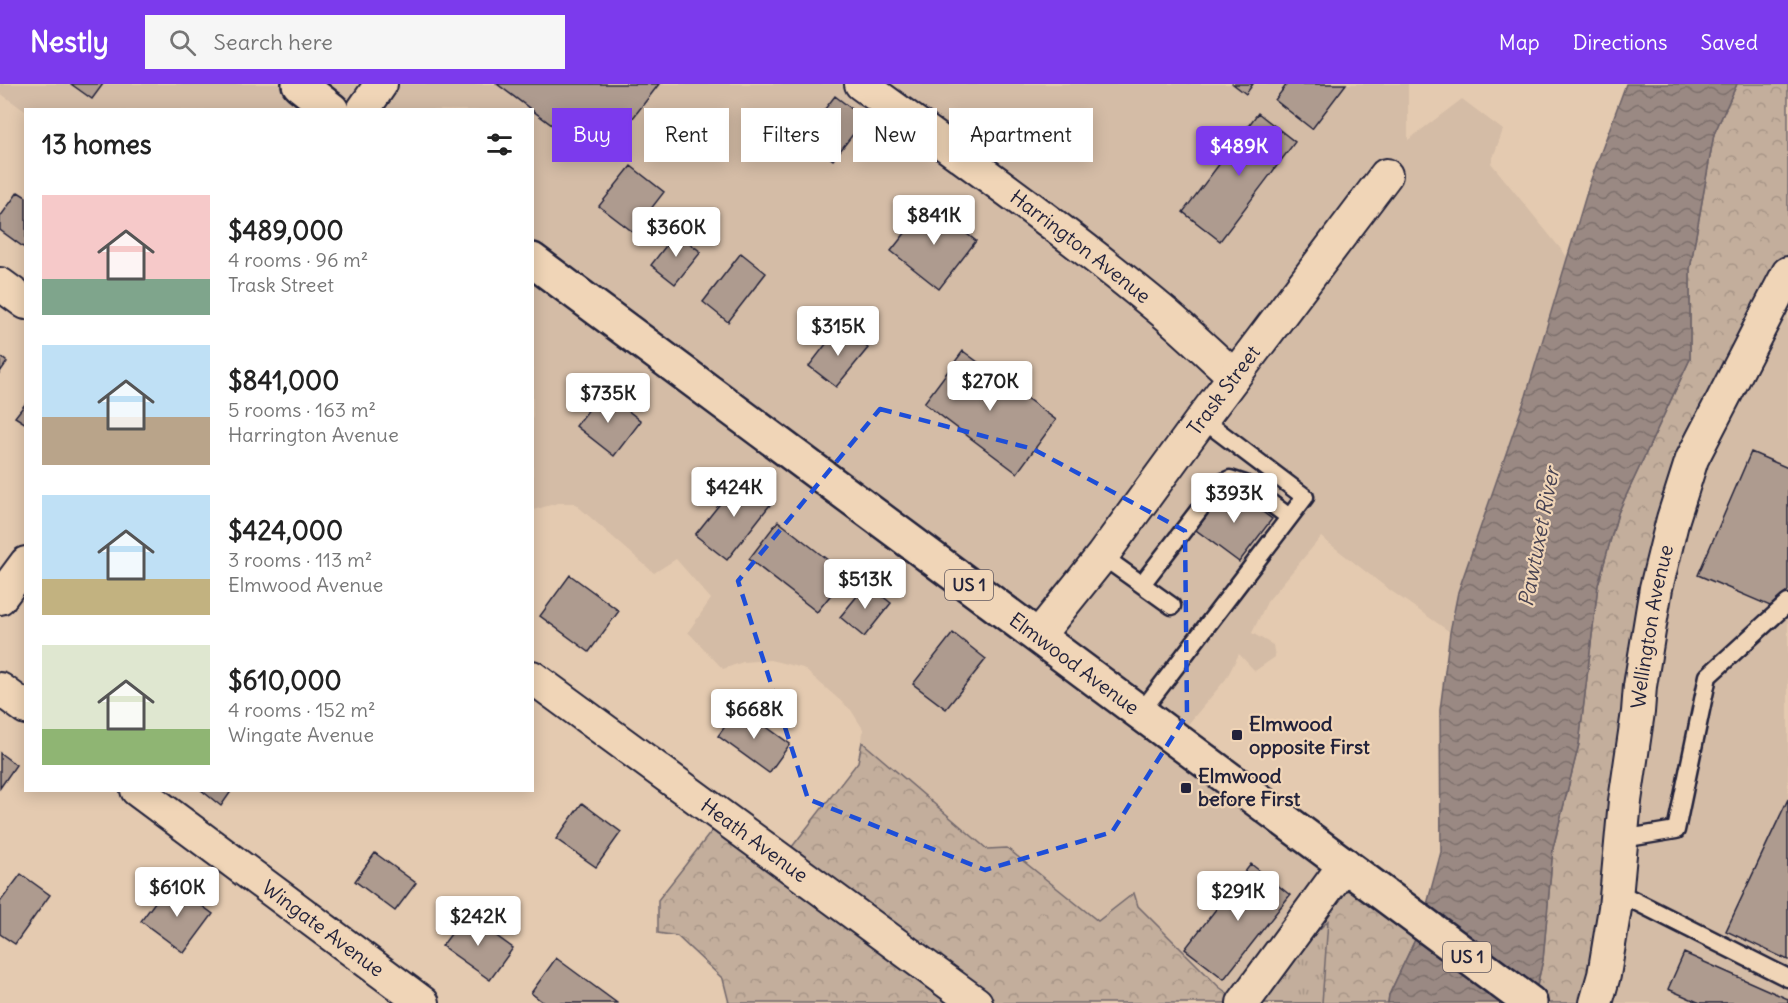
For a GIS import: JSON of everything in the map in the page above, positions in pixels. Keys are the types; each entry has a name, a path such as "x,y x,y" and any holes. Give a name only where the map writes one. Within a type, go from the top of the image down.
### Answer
{"main road":[{"path":"299,84 329,108"},
{"name":"Elmwood Avenue","path":"534,261 1530,1003"}],"street":[{"path":"364,108 381,84"},
{"name":"Harrington Avenue","path":"861,84 979,169 1092,255 1168,316 1234,376"},
{"name":"Trask Street","path":"1038,636 1102,556 1386,175"},
{"name":"Wellington Avenue","path":"1596,1003 1604,975 1617,892 1640,686 1656,588 1673,519 1692,459 1788,273"},
{"path":"0,284 24,302"},
{"path":"0,598 24,566"},
{"name":"Heath Avenue","path":"534,677 976,1003"},
{"path":"0,689 24,707"},
{"name":"Wingate Avenue","path":"139,792 423,1003"},
{"path":"1243,1003 1345,864"}],"lane":[{"path":"1141,712 1305,497 1202,419"},
{"path":"1142,584 1219,484 1230,479 1245,484 1289,518"},
{"path":"1102,556 1172,606"},
{"path":"1622,839 1676,830 1708,676 1788,603"},
{"path":"1617,892 1788,978"}],"highlighted area":[{"path":"880,409 1033,449 1185,531 1187,714 1112,832 985,870 808,799 738,581"}],"shaded area":[{"path":"0,84 1408,84 1408,140 1462,99 1503,130 1491,163 1568,258 1526,396 1458,592 1450,632 1387,588 1321,537 1267,602 1252,633 1273,645 1275,657 1255,671 1239,654 1226,679 1179,735 1334,855 1233,997 1219,987 1138,906 1134,893 1098,921 1007,848 987,849 862,742 863,729 851,710 803,668 770,660 743,662 723,669 688,632 711,599 676,559 654,573 574,503 558,503 534,510 534,108 24,108 24,110 0,93"},
{"path":"1788,276 1788,1003 1597,1003 1661,566"}],"green space":[{"path":"1737,84 1788,84 1788,276 1689,470 1597,1003 1533,1003 1543,960 1553,848 1579,744 1598,585 1618,513 1690,359 1690,269 1714,134"},
{"path":"862,742 987,849 1007,848 1098,921 1134,893 1138,906 1219,987 1233,997 1341,864 1421,927 1389,995 1388,1003 729,1003 723,979 677,936 658,933 658,900 718,823 781,861 858,762"},
{"path":"1328,921 1322,1003 1243,1003"}],"water":[{"name":"Pawtuxet River","path":"1626,84 1737,84 1714,134 1690,269 1690,359 1618,513 1598,585 1579,744 1553,848 1543,960 1533,1003 1388,1003 1389,995 1421,927 1441,852 1440,710 1450,632 1458,592 1526,396 1590,182"}],"building":[{"path":"71,84 103,84 92,99"},
{"path":"497,84 659,84 632,119 632,108 552,108 552,125 534,112 534,108 529,108"},
{"path":"1233,84 1253,84 1246,94"},
{"path":"1287,84 1346,84 1312,129 1275,100"},
{"path":"835,96 853,110 853,134 841,150 841,108 826,108"},
{"path":"1258,113 1295,142 1220,241 1183,212"},
{"path":"631,166 664,192 633,232 599,206"},
{"path":"18,192 24,196 24,248 0,230 0,217"},
{"path":"928,204 976,241 939,289 891,251"},
{"path":"676,233 701,252 675,284 651,265"},
{"path":"741,253 766,273 728,322 703,302"},
{"path":"840,326 868,348 836,387 809,366"},
{"path":"963,351 1056,420 1017,473 924,403"},
{"path":"0,356 7,362 0,372"},
{"path":"603,391 641,421 614,456 576,426"},
{"path":"24,406 24,423 15,417"},
{"path":"1751,452 1788,468 1788,591 1770,606 1698,575"},
{"path":"742,476 773,501 727,560 695,535"},
{"path":"1228,486 1272,519 1239,562 1196,530"},
{"path":"778,521 847,575 817,612 749,559"},
{"path":"570,575 619,611 589,652 540,616"},
{"path":"867,584 891,603 864,637 840,617"},
{"path":"953,633 986,659 946,709 913,684"},
{"path":"739,707 790,744 769,773 718,736"},
{"path":"0,753 16,765 0,788"},
{"path":"204,792 231,792 221,806"},
{"path":"1788,799 1788,960 1726,931"},
{"path":"582,803 621,832 596,867 556,839"},
{"path":"375,853 416,883 395,911 355,881"},
{"path":"1251,864 1290,895 1224,979 1185,949"},
{"path":"21,874 50,895 15,944 0,934 0,902"},
{"path":"170,882 213,914 184,953 141,921"},
{"path":"466,914 513,948 490,980 442,946"},
{"path":"1684,953 1788,999 1788,1003 1700,1003 1668,989"},
{"path":"556,958 617,1003 544,1003 531,993"}],"place":[{"name":"Elmwood opposite First","path":"1237,735"},
{"name":"Elmwood before First","path":"1186,788"}]}
